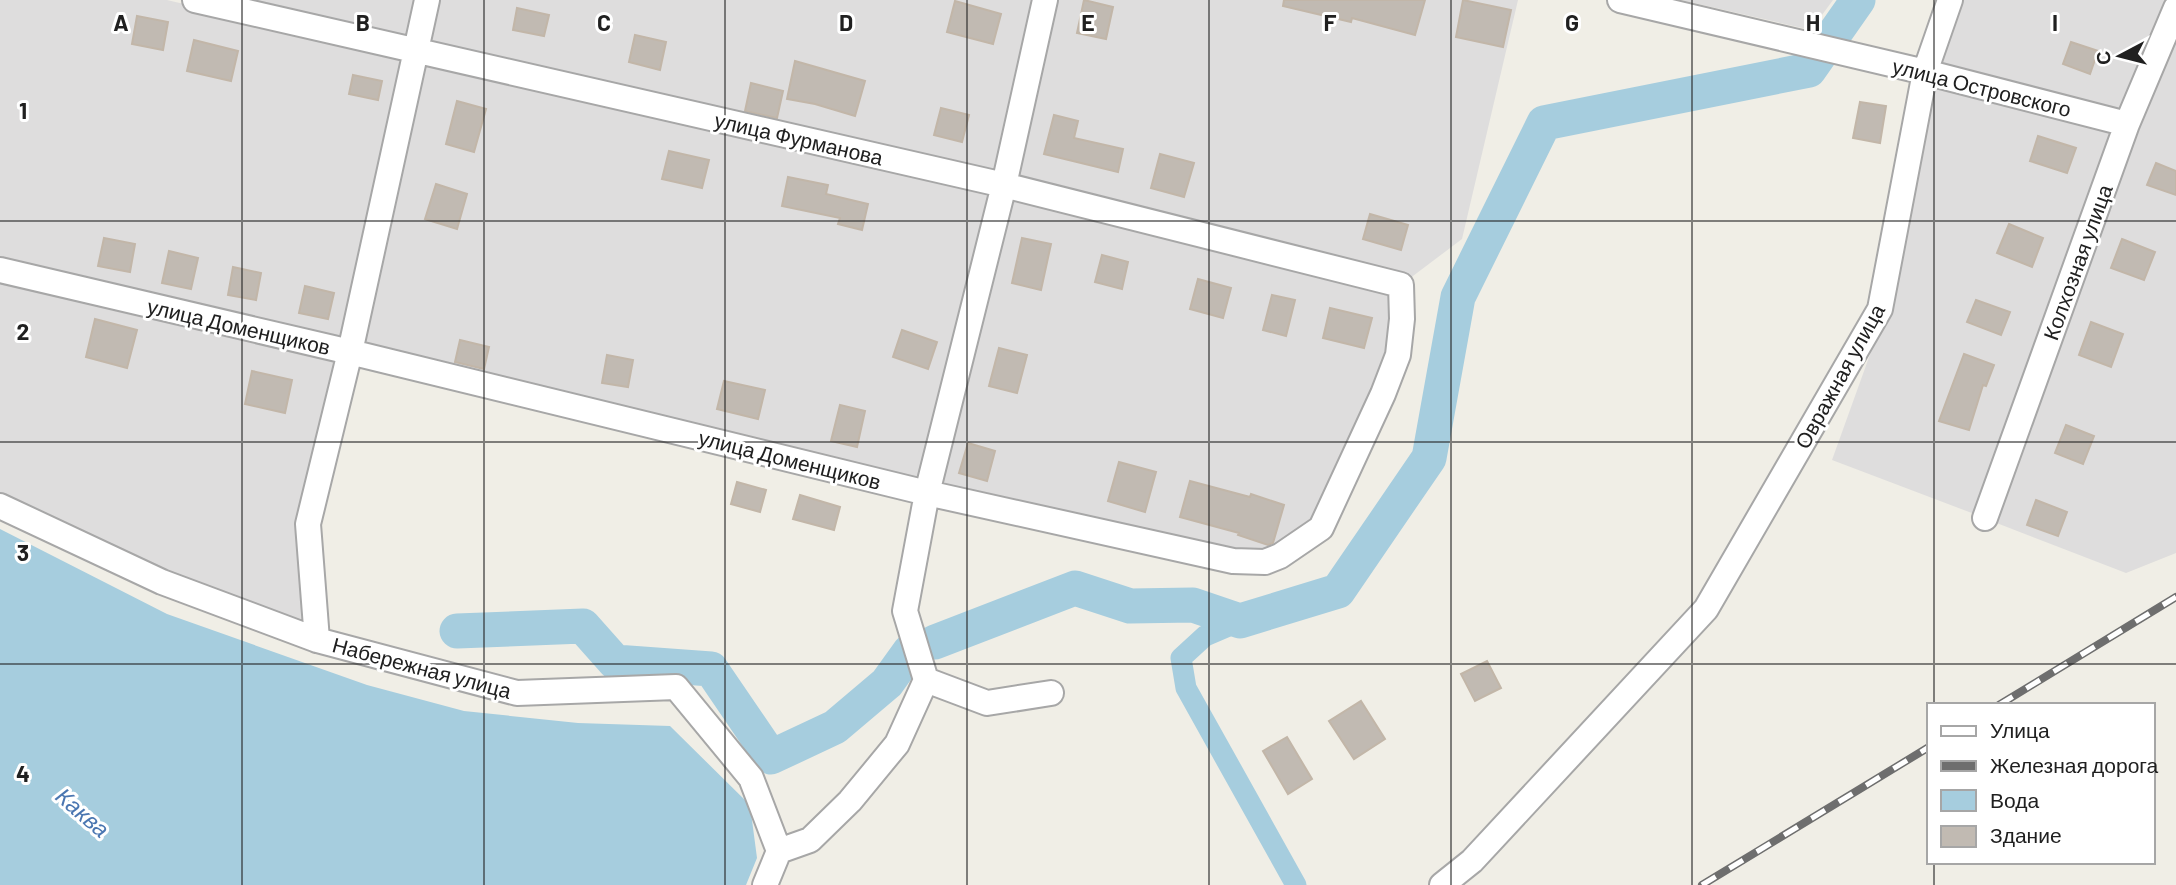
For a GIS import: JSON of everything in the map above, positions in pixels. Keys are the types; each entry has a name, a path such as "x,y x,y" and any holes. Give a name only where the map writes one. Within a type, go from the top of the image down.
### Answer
{"street":[{"name":"улица Фурманова","path":"195,0 1004,185 1401,285"},
{"path":"317,640 308,524 427,0"},
{"path":"765,885 779,851 810,839 850,801 897,744 926,680 905,611 927,493 1004,185 1045,0"},
{"name":"улица Островского","path":"1620,0 1827,48 2127,124"},
{"name":"Овражная улица","path":"1442,885 1472,861 1706,609 1880,309 1925,72 1950,0"},
{"name":"Колхозная улица","path":"1985,518 2127,124 2174,18"},
{"name":"улица Доменщиков","path":"0,270 927,493 1233,561 1265,562 1280,556 1321,528 1383,394 1398,355 1402,319 1401,285"},
{"name":"Набережная улица","path":"0,506 162,582 317,640 517,693 676,687 751,778 779,851"},
{"path":"926,680 987,703 1051,693"}],"shaded area":[{"path":"0,0 167,0 402,56 340,336 0,261"},
{"path":"251,0 414,0 406,35"},
{"path":"427,0 1518,0 1462,239 1401,285 1402,319 1321,528 1265,562 350,352"},
{"path":"1681,0 1833,0 1811,30"},
{"path":"1950,0 2176,0 2127,124 1925,72"},
{"path":"2176,33 2176,553 2126,573 1994,522 2136,127"},
{"path":"1932,84 2113,131 1977,515 1832,460 1886,310"},
{"path":"0,278 336,354 300,521 310,627 169,576 0,498"}],"water":[{"name":"Каква","path":"0,529 167,614 367,685 464,711 578,723 670,726 750,805 757,858 746,885 0,885"}],"building":[{"path":"1084,0 1113,7 1106,39 1077,33"},
{"path":"1284,0 1425,0 1415,35 1352,18 1351,22 1283,6"},
{"path":"1463,0 1511,10 1503,47 1456,37"},
{"path":"955,1 1001,14 993,44 947,32"},
{"path":"517,8 549,15 544,36 513,30"},
{"path":"137,16 168,22 163,50 132,44"},
{"path":"635,35 666,42 660,70 629,62"},
{"path":"194,40 238,51 231,81 187,71"},
{"path":"2071,42 2098,51 2090,74 2063,64"},
{"path":"795,61 865,81 855,116 787,99"},
{"path":"353,75 382,81 378,100 349,94"},
{"path":"751,83 783,91 777,118 745,111"},
{"path":"457,101 486,109 474,152 446,144"},
{"path":"1860,102 1886,106 1880,143 1853,138"},
{"path":"941,108 969,115 962,142 934,135"},
{"path":"1054,115 1078,121 1074,138 1123,149 1118,172 1044,154"},
{"path":"2038,136 2076,148 2067,173 2030,161"},
{"path":"669,151 709,160 702,188 662,179"},
{"path":"1160,154 1194,163 1184,197 1151,188"},
{"path":"2156,163 2176,171 2176,195 2147,185"},
{"path":"788,177 828,185 826,194 868,204 862,230 838,224 840,218 782,206"},
{"path":"436,184 467,194 457,229 425,219"},
{"path":"1370,214 1408,225 1401,250 1363,239"},
{"path":"2009,224 2043,238 2032,267 1997,253"},
{"path":"104,238 135,244 130,272 98,266"},
{"path":"1022,238 1051,244 1041,290 1012,283"},
{"path":"2122,239 2155,252 2144,280 2111,268"},
{"path":"169,251 198,258 191,289 162,283"},
{"path":"1102,255 1128,262 1122,289 1095,282"},
{"path":"233,267 261,273 256,300 228,295"},
{"path":"1198,279 1231,288 1223,318 1190,309"},
{"path":"305,286 334,293 328,319 299,313"},
{"path":"1272,295 1295,300 1286,336 1263,330"},
{"path":"1976,300 2010,312 2001,335 1967,322"},
{"path":"1330,308 1372,318 1364,348 1323,338"},
{"path":"95,319 137,330 127,368 86,357"},
{"path":"2091,322 2123,334 2111,367 2079,355"},
{"path":"902,330 937,342 928,369 893,357"},
{"path":"460,340 489,347 484,369 455,362"},
{"path":"999,348 1027,355 1017,393 989,386"},
{"path":"1964,354 1994,365 1986,386 1983,385 1969,430 1939,421"},
{"path":"607,355 633,360 628,387 602,383"},
{"path":"252,371 292,380 285,413 245,404"},
{"path":"724,381 765,390 758,419 717,409"},
{"path":"840,405 865,411 857,447 831,441"},
{"path":"2066,425 2094,436 2083,464 2055,453"},
{"path":"968,443 995,451 987,481 959,473"},
{"path":"1119,462 1156,472 1145,512 1108,501"},
{"path":"1190,481 1250,497 1251,494 1284,505 1273,543 1268,545 1238,535 1239,533 1180,517"},
{"path":"737,482 766,490 760,512 731,504"},
{"path":"800,495 840,507 834,530 793,519"},
{"path":"2036,500 2067,512 2058,536 2027,525"},
{"path":"1487,661 1501,688 1475,701 1461,674"},
{"path":"1361,701 1385,739 1354,759 1329,721"},
{"path":"1287,737 1312,779 1288,794 1263,751"}],"waterway":[{"path":"935,642 1075,588 1130,606 1193,605 1240,621 1338,591 1429,458 1458,297 1544,123 1809,70 1858,0"},
{"path":"1240,621 1205,636 1181,658 1186,688 1296,885"},
{"path":"457,631 583,626 615,662 711,669 771,757 835,727 887,683 910,651"}],"railway":[{"path":"2002,703 2176,597"},
{"path":"1702,885 1927,748"}]}
